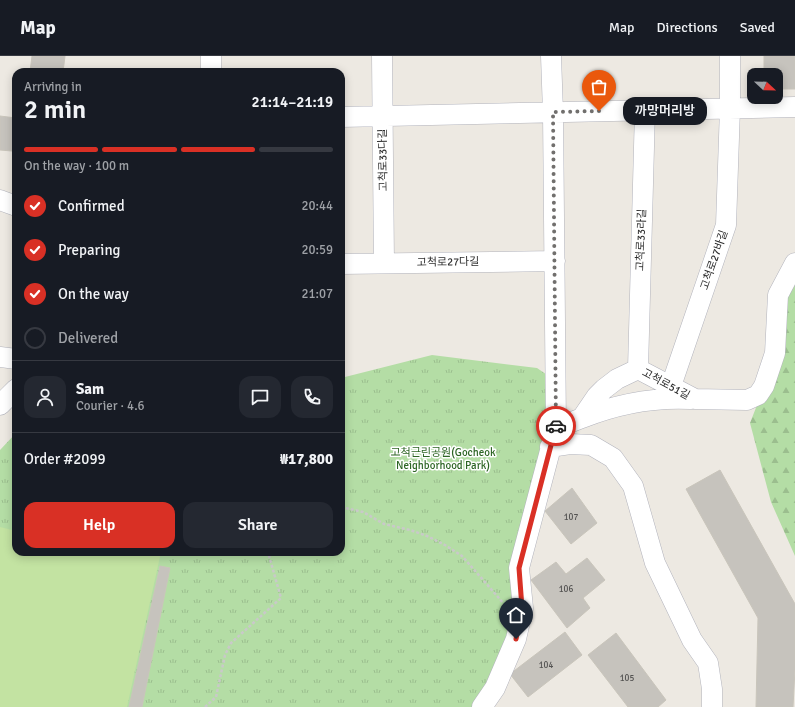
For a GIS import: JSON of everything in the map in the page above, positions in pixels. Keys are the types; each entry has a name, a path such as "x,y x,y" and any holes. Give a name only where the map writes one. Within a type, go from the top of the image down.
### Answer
{"street":[{"path":"211,56 211,68"},
{"name":"고척로33다길","path":"382,56 384,263"},
{"path":"482,707 495,688 516,639 522,608 519,568 556,428 553,112 551,56"},
{"name":"고척로27바길","path":"671,386 726,225 730,108 730,56"},
{"path":"345,117 795,107"},
{"name":"고척로33라길","path":"638,369 645,110"},
{"path":"0,200 12,204"},
{"name":"고척로27다길","path":"345,264 554,261"},
{"name":"고척로51길","path":"582,418 597,396 604,389 617,379 638,369 695,399 747,400 758,395 764,386 775,353 778,295 795,263"},
{"path":"0,357 12,358"},
{"path":"0,405 12,393"},
{"path":"556,428 603,409 669,398 695,399"},
{"path":"550,447 570,444 591,445 613,458 633,486 655,563 692,640 708,663 712,689 712,707"}],"path":[{"path":"345,508 363,512 384,524 410,530 445,545 462,556 505,605 522,608"},
{"path":"205,707 216,697 225,655 232,642 281,598 269,556"}],"green space":[{"path":"795,280 795,556 771,502 750,423 782,341 787,297"},
{"name":"고척근린공원(Gocheok Neighborhood Park)","path":"432,355 537,368 556,381 537,503 523,608 482,707 0,707 0,450 12,437 12,556 345,556 345,377"},
{"path":"0,527 12,530 12,556 160,556 127,707 0,707"}],"building":[{"path":"32,56 65,56 64,68 30,68"},
{"path":"764,56 795,56 795,89 783,89 783,68 764,68"},
{"path":"0,116 12,118 12,151 0,150"},
{"path":"720,470 795,604 795,669 793,707 756,707 758,618 686,489"},
{"path":"572,488 597,523 571,544 545,511"},
{"path":"587,558 605,580 583,598 590,608 567,628 531,580 556,562 566,574"},
{"path":"160,566 170,568 142,707 129,707"},
{"path":"565,632 582,655 528,697 510,674"},
{"path":"616,633 666,700 658,707 628,707 588,655"}],"way so far":[{"path":"556,426 553,112 599,111"}],"place":[{"name":"까망머리방","path":"599,111"}],"route":[{"path":"516,639 522,608 519,568 556,426"}]}
